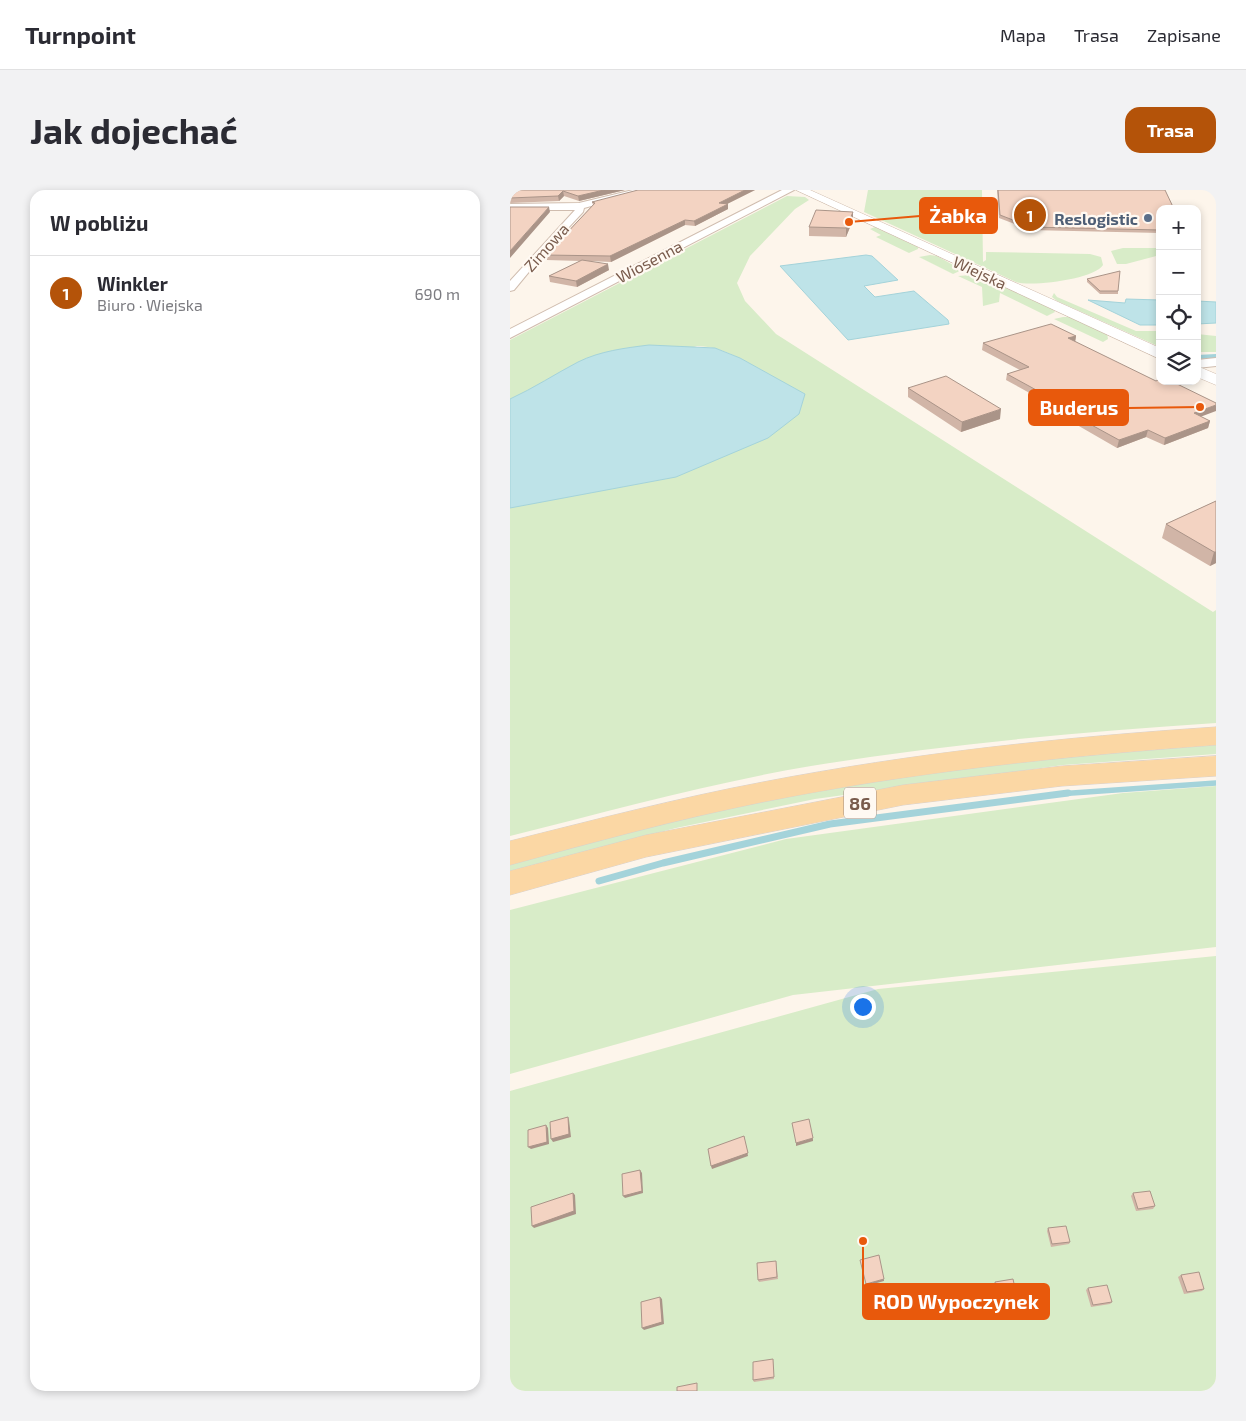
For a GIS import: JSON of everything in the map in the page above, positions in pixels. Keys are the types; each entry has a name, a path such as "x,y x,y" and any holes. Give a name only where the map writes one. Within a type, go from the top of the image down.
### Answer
{"main road":[{"name":"86","path":"510,853 700,805 902,768 1148,740 1216,736"},
{"name":"86","path":"510,883 646,846 903,795 1062,776 1216,766"}],"street":[{"path":"510,207 523,212 545,205 614,190"},
{"path":"510,202 579,206 645,190"},
{"name":"Wiosenna","path":"510,334 789,190"},
{"name":"Wiejska","path":"803,190 1156,352"},
{"name":"Zimowa","path":"510,288 538,254 580,210 579,206"},
{"path":"510,317 532,322"},
{"path":"1201,364 1216,362"},
{"path":"1201,373 1216,380"}],"green space":[{"path":"868,190 982,190 983,262 986,260 986,252 1090,254 1101,257 1103,265 1098,270 1088,274 1063,281 1048,283 1016,282 864,212"},
{"path":"787,196 805,197 809,200 795,209 750,256 737,283 745,301 776,334 1213,612 1216,610 1216,723 1013,740 912,751 811,766 698,789 510,836 510,489 766,373 724,351 697,346 510,410 510,340"},
{"path":"875,227 918,247 918,249 909,253 876,237 881,235 870,229"},
{"path":"1123,248 1156,248 1156,256 1126,264 1117,264 1111,251"},
{"path":"937,256 962,270 953,274 919,257"},
{"path":"972,275 982,277 1052,308 1055,312 1047,316 1000,293 999,302 983,306 982,287 958,276"},
{"path":"1054,293 1057,297 1136,331 1156,331 1156,345 1057,301 1052,297"},
{"path":"1072,317 1107,333 1108,339 1103,342 1054,319"},
{"path":"1201,334 1216,336 1216,352 1201,352"},
{"path":"1216,745 1216,754 1063,765 815,799 676,828 510,871 510,860 738,804 776,797 965,768"},
{"path":"1216,786 1216,947 793,995 510,1074 510,910 786,839 1123,793"},
{"path":"1216,956 1216,1391 510,1391 510,1091 878,989"}],"water":[{"path":"866,255 872,256 898,280 864,286 875,297 914,291 948,320 949,324 848,340 780,266"},
{"path":"1126,299 1156,300 1156,325 1140,325 1088,300 1125,303"},
{"path":"1201,301 1216,302 1216,323 1201,324"},
{"path":"649,345 715,348 740,358 805,394 799,414 768,438 676,477 510,508 510,399 586,358 613,350"}],"building":[{"path":"510,190 604,190 578,196 563,191 558,196 510,198"},
{"path":"638,190 745,190 719,203 728,204 694,221 685,220 610,256 546,255 595,203 592,202"},
{"path":"998,190 1165,190 1172,205 1156,205 1156,230 1031,227 1000,215"},
{"path":"510,207 549,207 510,251"},
{"path":"816,210 853,212 846,228 809,227"},
{"path":"582,260 608,264 576,281 549,276"},
{"path":"1120,271 1118,291 1100,291 1087,279"},
{"path":"1051,324 1076,336 1068,338 1156,381 1156,385 1179,385 1216,403 1216,405 1194,413 1210,421 1165,438 1148,430 1119,440 1066,411 1071,409 1007,374 1029,367 983,343"},
{"path":"946,376 1001,409 962,422 908,388"},
{"path":"1216,501 1216,552 1166,524"},
{"path":"568,1117 569,1134 551,1139 550,1122"},
{"path":"809,1119 813,1138 796,1143 792,1123"},
{"path":"546,1125 547,1142 528,1147 528,1130"},
{"path":"744,1136 748,1153 711,1166 708,1149"},
{"path":"640,1170 642,1191 623,1196 622,1174"},
{"path":"1150,1191 1155,1206 1138,1209 1133,1193"},
{"path":"573,1193 574,1211 532,1226 531,1207"},
{"path":"1066,1226 1070,1242 1052,1244 1048,1228"},
{"path":"879,1255 884,1279 866,1284 860,1260"},
{"path":"776,1261 777,1277 758,1280 757,1263"},
{"path":"1199,1272 1204,1289 1187,1292 1181,1275"},
{"path":"1013,1279 1017,1297 999,1300 995,1282"},
{"path":"1107,1285 1112,1302 1093,1305 1088,1288"},
{"path":"660,1297 662,1322 642,1328 641,1302"},
{"path":"773,1359 774,1377 753,1380 753,1362"},
{"path":"697,1383 697,1391 677,1391 677,1387"}],"waterway":[{"path":"1201,357 1216,356"},
{"path":"1063,794 1216,783"},
{"path":"1063,794 1068,793"},
{"path":"1058,794 1063,794"},
{"path":"599,881 663,863 830,824 1063,794"}],"place":[{"name":"Winkler","path":"1030,215"},
{"name":"Reslogistic","path":"1148,218"},
{"name":"Żabka","path":"849,222"},
{"name":"Buderus","path":"1200,407"},
{"name":"ROD Wypoczynek","path":"863,1241"}]}
